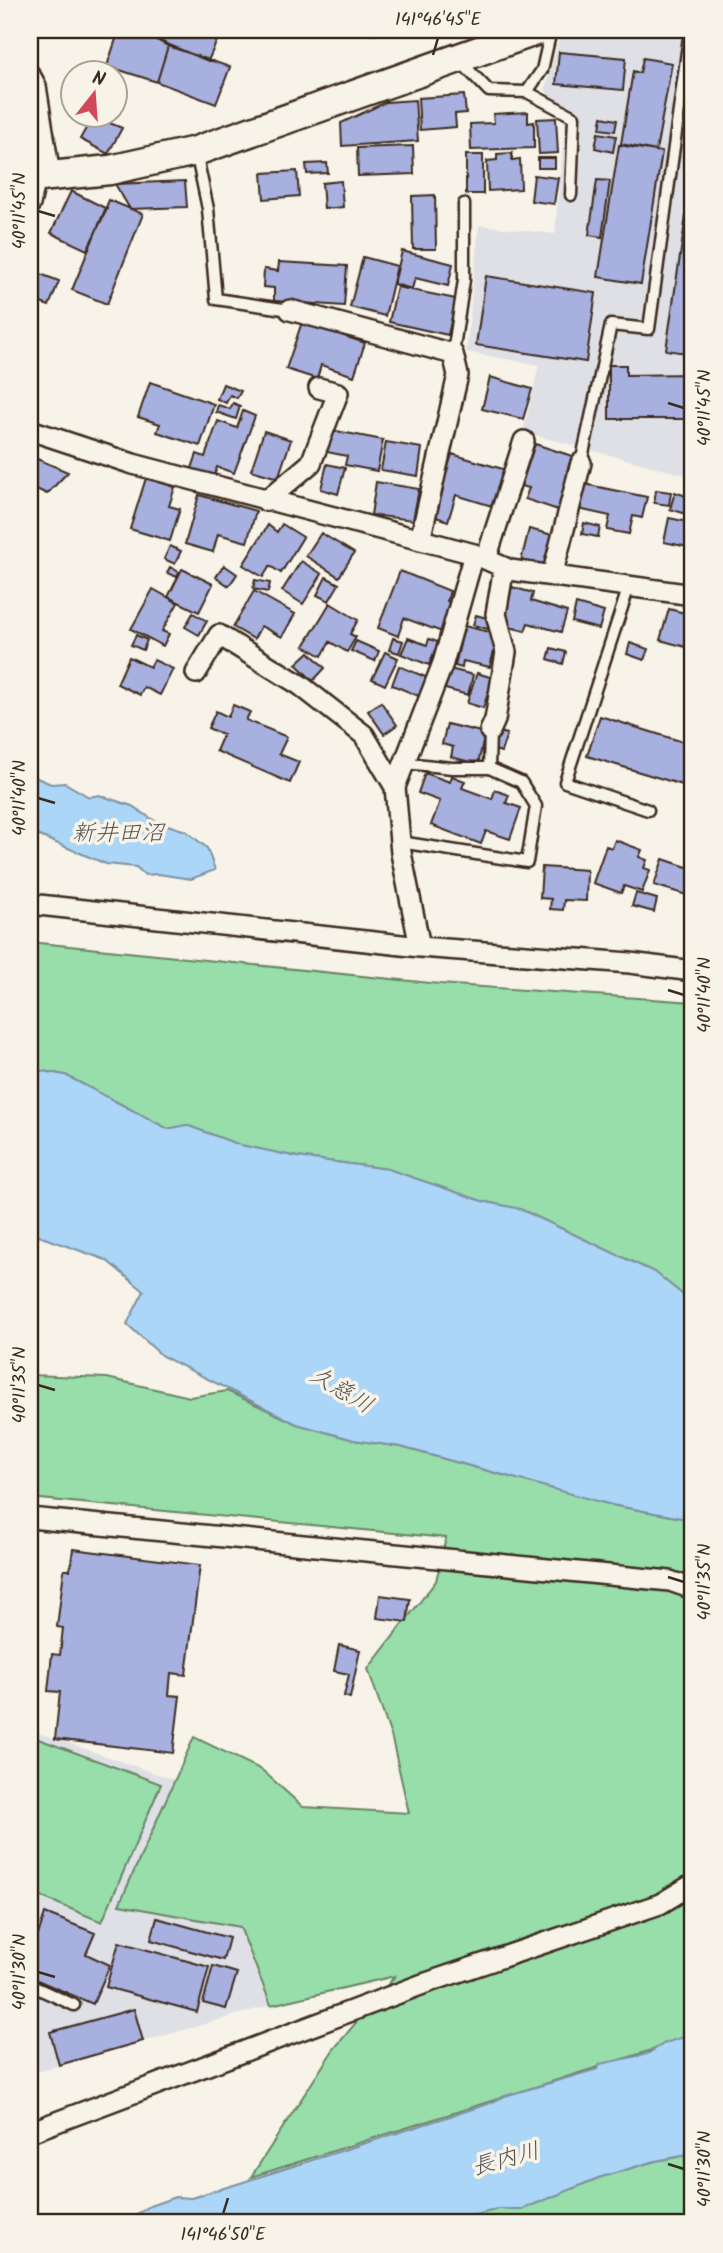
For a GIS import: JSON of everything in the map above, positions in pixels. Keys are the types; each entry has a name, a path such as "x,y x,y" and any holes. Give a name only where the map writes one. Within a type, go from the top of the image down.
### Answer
{"street":[{"path":"30,75 36,86 36,184 196,151 458,58 519,33"},
{"path":"290,310 453,354 458,374 420,540"},
{"path":"266,501 311,463 338,393 319,388"},
{"path":"30,430 133,464 552,576 693,595"},
{"path":"395,787 443,663 488,560 524,441"},
{"path":"552,576 581,463"},
{"path":"488,560 496,614 506,652 495,720 490,731"},
{"path":"195,673 219,635 299,685 364,734 395,787 400,842 419,947"},
{"path":"30,904 419,947 630,963 693,971"},
{"path":"30,1518 670,1581 693,1589"},
{"path":"30,2132 423,1984 660,1904 693,1884"}],"lane":[{"path":"527,92 542,71 551,30"},
{"path":"581,463 611,325 649,329 690,30"},
{"path":"458,58 489,91 527,92 574,117 571,195"},
{"path":"196,151 208,209 216,299 290,310"},
{"path":"453,354 464,280 464,204"},
{"path":"629,586 565,782 648,810"},
{"path":"489,768 490,731"},
{"path":"400,842 527,862 536,806 521,782 489,768 452,768 405,763"},
{"path":"30,1985 74,2006"}],"shaded area":[{"path":"634,33 693,36 693,452 685,475 523,432 539,365 466,352 479,225 555,234 565,121 545,89 560,36"},
{"path":"30,1730 175,1780 119,1904 240,1927 271,2005 30,2074"}],"green space":[{"path":"30,942 440,984 693,1002 693,1303 656,1273 520,1209 481,1201 388,1169 297,1157 240,1145 186,1125 168,1129 65,1075 30,1069"},
{"path":"30,1375 107,1378 190,1397 227,1391 297,1424 354,1440 401,1447 612,1505 693,1520 693,2037 251,2177 333,2050 395,1976 271,2005 240,1927 119,1905 194,1737 262,1770 303,1807 409,1813 392,1739 368,1669 436,1581 446,1538 30,1498"},
{"path":"30,1736 161,1784 102,1922 30,1892"},
{"path":"693,2154 693,2223 446,2223 498,2209 523,2209 598,2178 655,2161"}],"water":[{"name":"新井田沼","path":"30,775 51,784 65,783 89,797 99,795 132,806 155,821 186,831 207,848 215,870 191,879 158,874 145,875 136,867 106,864 30,832"},
{"name":"久慈川","path":"30,1069 65,1075 168,1129 186,1125 240,1145 297,1157 388,1169 482,1201 520,1209 656,1273 693,1303 693,1520 612,1505 401,1447 354,1440 297,1424 162,1356 127,1324 144,1291 106,1260 36,1235 30,1230"},
{"name":"長内川","path":"693,2034 693,2154 655,2161 598,2178 523,2209 498,2209 446,2223 123,2223 150,2206 175,2197 191,2198 237,2184 488,2104 505,2096 598,2069 600,2064 647,2054 665,2043"}],"building":[{"path":"119,30 155,39 168,46 157,82 130,73 130,60 109,60"},
{"path":"159,30 204,30 219,36 208,61 155,39"},
{"path":"368,30 408,30 408,32 368,34"},
{"path":"168,46 230,67 216,104 157,82"},
{"path":"559,52 626,58 623,90 556,84"},
{"path":"643,58 672,63 656,151 621,144 633,71 640,73"},
{"path":"464,95 466,113 455,114 456,127 420,130 418,98"},
{"path":"415,100 418,141 342,146 341,123 386,102"},
{"path":"528,112 528,123 534,122 534,148 471,150 470,124 494,123 493,114"},
{"path":"602,117 617,120 615,131 600,129"},
{"path":"556,118 558,153 539,154 537,119"},
{"path":"30,119 42,120 37,154 30,153"},
{"path":"85,130 121,130 108,154 80,139"},
{"path":"598,133 616,136 613,152 595,148"},
{"path":"619,145 662,152 641,284 598,277"},
{"path":"413,146 414,174 358,176 357,148"},
{"path":"512,153 512,160 520,159 521,189 488,191 487,161 497,160 497,154"},
{"path":"466,155 483,155 483,194 466,194"},
{"path":"538,158 555,158 555,168 538,168"},
{"path":"327,163 328,173 307,174 306,164"},
{"path":"693,169 693,354 666,350"},
{"path":"297,171 299,196 264,199 262,173"},
{"path":"534,175 558,178 554,204 531,201"},
{"path":"597,180 610,181 602,237 589,235"},
{"path":"185,181 187,207 130,209 115,184"},
{"path":"341,181 343,207 324,209 322,183"},
{"path":"71,191 107,209 87,250 51,233"},
{"path":"435,195 436,249 413,249 412,196"},
{"path":"109,200 143,214 107,304 72,290"},
{"path":"402,251 453,264 448,286 415,278 412,289 394,284"},
{"path":"363,257 397,266 385,316 350,307"},
{"path":"279,262 347,266 344,306 274,301 274,288 263,287 264,269 278,271"},
{"path":"30,270 59,281 49,306 30,299"},
{"path":"486,276 596,293 586,362 476,345"},
{"path":"397,287 456,299 448,335 389,322"},
{"path":"302,322 365,343 354,376 321,365 317,379 286,369"},
{"path":"609,365 626,365 626,375 693,374 693,419 609,419"},
{"path":"490,377 532,389 523,419 482,409"},
{"path":"150,382 214,404 200,446 157,432 160,424 138,417"},
{"path":"223,384 241,391 237,398 230,395 226,403 217,399"},
{"path":"233,403 240,406 236,419 216,412 218,405 230,409"},
{"path":"243,411 255,416 234,473 217,467 212,482 190,474 197,454 205,457 218,421 237,428"},
{"path":"331,430 383,440 377,471 345,465 347,456 327,452"},
{"path":"264,431 291,440 278,478 251,470"},
{"path":"386,442 422,448 418,476 381,470"},
{"path":"535,444 572,456 567,471 574,473 561,511 525,499 529,488 521,486"},
{"path":"452,454 506,470 495,507 456,495 448,521 433,516"},
{"path":"30,456 68,472 47,494 30,486"},
{"path":"327,464 345,468 338,494 321,489"},
{"path":"146,478 175,487 169,506 180,509 170,541 130,529"},
{"path":"376,482 419,489 413,520 371,515"},
{"path":"584,484 647,497 642,518 633,516 629,534 607,530 610,516 578,509"},
{"path":"689,486 693,487 693,516 670,509 675,492 686,496"},
{"path":"656,490 671,492 669,505 654,503"},
{"path":"199,495 256,511 247,542 218,534 213,552 185,544"},
{"path":"669,518 693,523 693,548 664,542"},
{"path":"584,523 600,527 598,537 582,534"},
{"path":"282,524 303,537 281,573 270,566 263,577 243,565 268,525 277,532"},
{"path":"529,529 557,536 548,572 520,565"},
{"path":"321,533 354,553 339,577 306,556"},
{"path":"170,546 181,551 175,564 164,559"},
{"path":"301,561 322,574 303,604 282,591"},
{"path":"224,565 237,574 229,586 216,577"},
{"path":"170,567 179,572 177,577 167,573"},
{"path":"182,569 213,584 199,612 168,597"},
{"path":"400,571 450,591 447,601 453,604 442,632 404,618 398,636 378,628"},
{"path":"326,577 339,584 329,601 317,595"},
{"path":"255,580 270,583 268,592 253,589"},
{"path":"512,587 533,593 531,601 567,612 561,632 528,623 525,631 502,625"},
{"path":"153,589 178,603 162,631 169,634 163,646 131,629"},
{"path":"254,591 295,614 282,637 261,626 254,639 233,627"},
{"path":"330,603 358,620 350,634 356,637 347,652 330,642 322,656 304,646"},
{"path":"576,604 604,612 599,629 572,622"},
{"path":"669,609 693,615 693,649 660,640"},
{"path":"193,613 207,621 199,635 185,627"},
{"path":"476,615 490,619 488,629 473,625"},
{"path":"464,626 498,634 490,667 463,661 462,668 455,666"},
{"path":"136,635 147,640 143,650 131,645"},
{"path":"393,638 403,641 399,653 389,650"},
{"path":"408,638 427,645 429,639 438,642 429,665 401,654"},
{"path":"356,641 379,651 375,661 351,651"},
{"path":"630,643 648,649 644,660 627,654"},
{"path":"551,648 566,652 563,664 548,659"},
{"path":"309,652 325,668 313,681 296,664"},
{"path":"385,652 398,658 385,685 372,679"},
{"path":"129,657 150,667 154,660 173,669 160,695 144,687 140,695 117,684"},
{"path":"399,666 428,678 421,697 392,685"},
{"path":"450,669 473,675 468,695 445,689"},
{"path":"477,673 493,678 483,708 467,703"},
{"path":"381,702 397,725 384,734 368,711"},
{"path":"233,705 250,712 246,720 287,737 279,754 299,762 290,783 216,751 223,735 208,728 216,711 228,717"},
{"path":"600,716 693,745 693,773 689,787 587,756"},
{"path":"447,724 485,733 478,764 451,757 453,747 442,744"},
{"path":"497,731 507,734 501,752 492,749"},
{"path":"425,773 450,782 452,776 465,781 462,788 492,799 495,790 509,795 506,803 521,808 510,839 486,831 481,844 431,825 440,801 418,793"},
{"path":"615,840 642,850 639,857 647,860 644,868 650,870 642,892 624,886 621,893 593,883 606,846 612,848"},
{"path":"663,859 693,869 693,897 654,885"},
{"path":"542,867 587,870 586,901 564,900 563,910 550,909 551,899 540,898"},
{"path":"636,893 657,899 654,912 632,906"},
{"path":"73,1549 200,1565 186,1675 171,1673 169,1695 180,1696 173,1753 55,1739 60,1692 48,1691 52,1654 60,1655 63,1628 57,1627 64,1570 70,1570"},
{"path":"380,1595 410,1599 407,1622 377,1618"},
{"path":"339,1645 360,1650 350,1698 344,1696 349,1674 334,1671"},
{"path":"30,1905 37,1908 30,1926"},
{"path":"45,1913 95,1933 86,1954 110,1965 93,2004 30,1977 30,1931 38,1935"},
{"path":"157,1918 229,1938 223,1960 151,1940"},
{"path":"119,1942 209,1967 197,2012 106,1987"},
{"path":"213,1966 237,1973 226,2009 203,2003"},
{"path":"134,2009 143,2041 59,2065 50,2032"}]}
